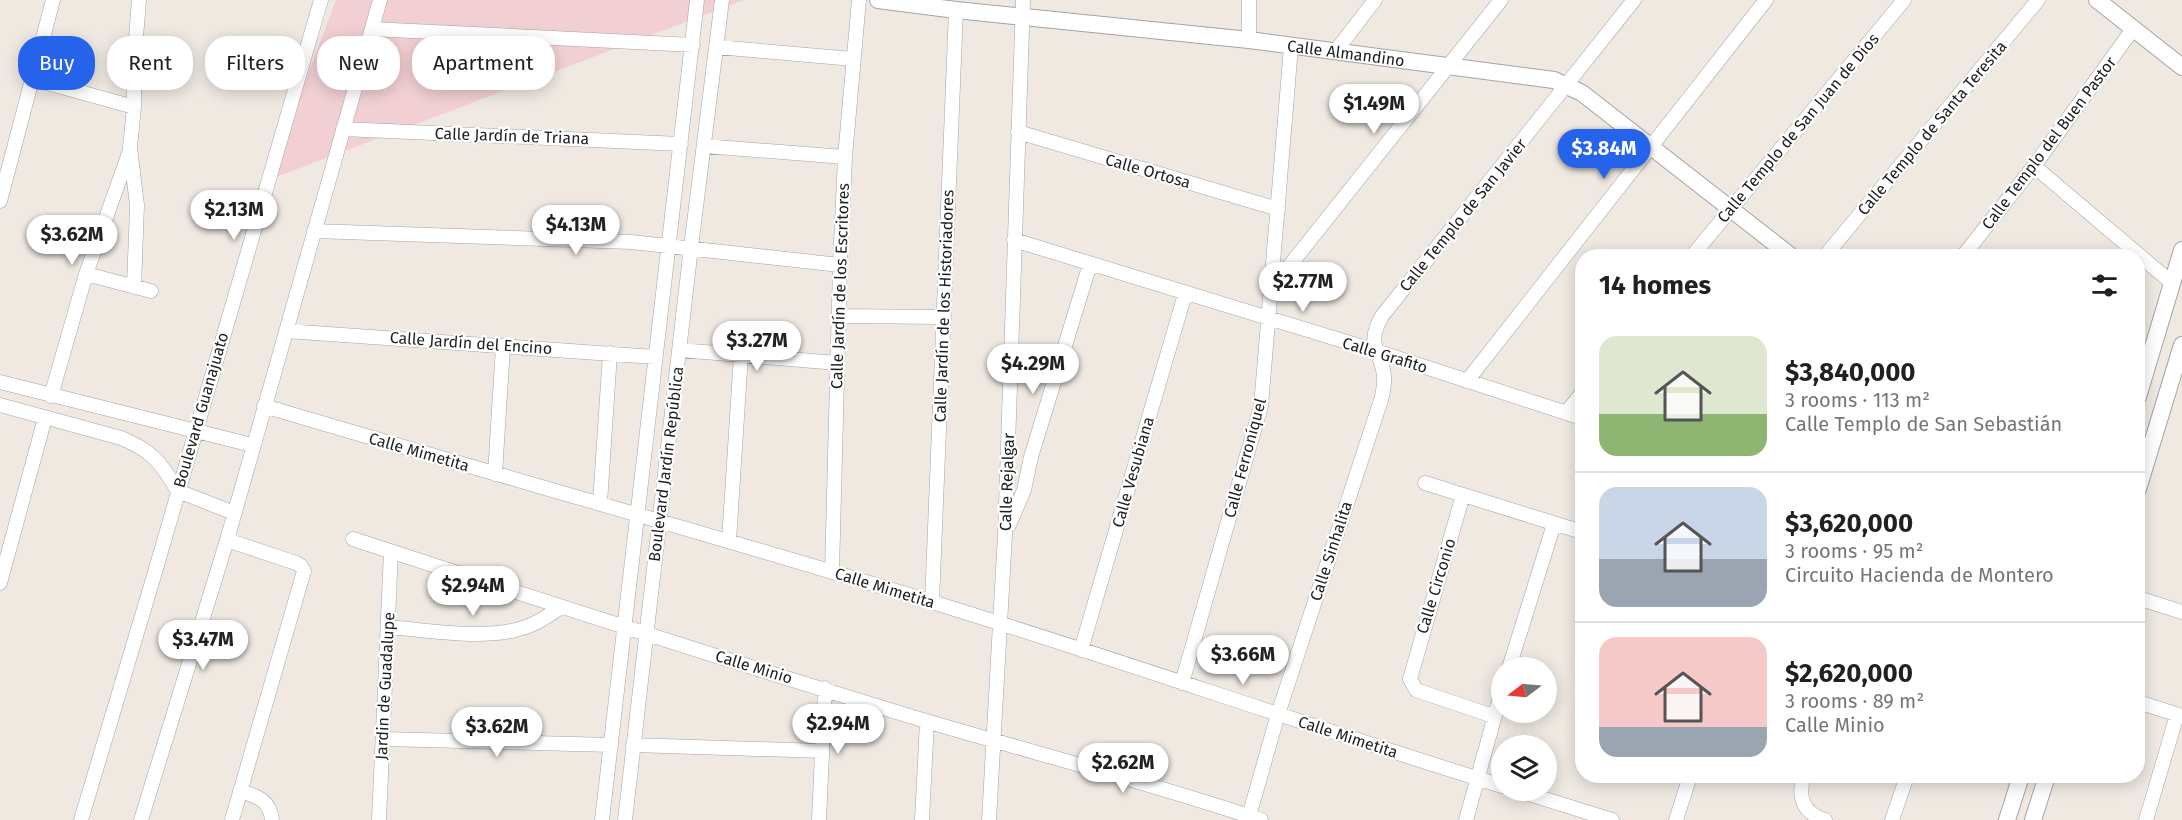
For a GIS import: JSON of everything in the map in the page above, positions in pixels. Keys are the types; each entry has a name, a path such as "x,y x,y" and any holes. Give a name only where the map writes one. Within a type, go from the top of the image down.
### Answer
{"street":[{"path":"44,36 53,0"},
{"path":"134,287 137,205 130,148 139,0"},
{"name":"Boulevard Guanajuato","path":"81,820 321,0"},
{"path":"141,820 227,540 252,445 380,0"},
{"name":"Boulevard Jardín República","path":"602,820 697,0"},
{"name":"Boulevard Jardín República","path":"625,820 722,0"},
{"name":"Calle Jardín de los Escritores","path":"832,572 845,157 859,0"},
{"name":"Calle Almandino","path":"878,0 956,10 1022,8 1291,47 1542,78 1568,85 1651,145 1782,249"},
{"path":"1249,0 1249,40"},
{"path":"1271,289 1501,0"},
{"name":"Calle Templo de San Javier","path":"1376,351 1375,327 1382,316 1634,0"},
{"path":"1467,381 1766,0"},
{"name":"Calle Templo de San Juan de Dios","path":"1698,249 1904,0"},
{"name":"Calle Templo de Santa Teresita","path":"1831,249 2038,0"},
{"path":"2097,0 2182,67"},
{"path":"1335,52 1369,2"},
{"name":"Calle Rejalgar","path":"989,820 1005,535 1022,8"},
{"name":"Calle Jardín de los Historiadores","path":"932,602 956,10"},
{"path":"372,29 693,45"},
{"name":"Calle Templo del Buen Pastor","path":"1976,249 2133,29"},
{"path":"717,47 854,59"},
{"name":"Calle Ferroníquel","path":"1182,683 1254,433 1264,383 1291,47"},
{"path":"0,201 30,90"},
{"path":"70,90 134,107"},
{"name":"Calle Jardín de Triana","path":"343,129 681,144"},
{"name":"Calle Ortosa","path":"1018,132 1278,209"},
{"path":"704,146 845,157"},
{"path":"51,396 86,274 130,148"},
{"path":"2034,166 2132,249"},
{"path":"314,231 669,245 840,265"},
{"name":"Calle Grafito","path":"1014,240 1376,351 1575,416"},
{"path":"2145,370 2182,250"},
{"path":"2145,260 2172,283"},
{"path":"1005,535 1024,490 1031,457 1090,264"},
{"path":"86,274 151,291"},
{"name":"Calle Vesubiana","path":"1081,650 1185,294"},
{"path":"839,316 944,317"},
{"name":"Calle Jardín del Encino","path":"286,331 656,357"},
{"path":"2145,466 2182,345"},
{"path":"495,474 503,346"},
{"path":"680,350 837,363"},
{"name":"Calle Sinhalita","path":"1252,819 1278,714 1381,400 1384,375 1376,351"},
{"path":"600,503 610,353"},
{"path":"729,541 741,355"},
{"path":"0,382 252,445"},
{"path":"1566,413 1575,402"},
{"path":"0,405 140,445 152,454 178,491 234,513"},
{"name":"Calle Mimetita","path":"264,406 660,520 932,602 1491,783"},
{"path":"0,583 45,418"},
{"path":"1425,483 1575,530"},
{"name":"Calle Circonio","path":"1463,495 1410,679 1416,690 1491,715"},
{"path":"1512,657 1554,524"},
{"name":"Calle Minio","path":"352,539 646,634 1252,819"},
{"path":"227,540 296,563 304,571 232,820"},
{"name":"Jardin de Guadalupe","path":"379,820 392,552"},
{"path":"2145,600 2182,612"},
{"path":"388,627 484,634 503,633 534,624 561,607"},
{"path":"819,820 825,688"},
{"path":"2145,704 2180,715 2146,820"},
{"path":"922,820 927,721"},
{"path":"1466,820 1492,723"},
{"path":"383,739 611,745"},
{"path":"633,745 822,751"},
{"path":"1676,820 1685,783"},
{"path":"1802,783 1803,803 1815,817 1825,820"},
{"path":"1892,820 1905,783"},
{"path":"2007,820 2019,783"},
{"path":"2033,820 2045,783"},
{"path":"240,791 266,801 272,820"},
{"path":"1551,801 1612,820"}],"shaded area":[{"path":"336,0 744,0 555,71 555,36 412,36 412,90 506,90 268,180 302,90 305,90 305,82 317,50 317,90 400,90 400,36 322,36"}]}
